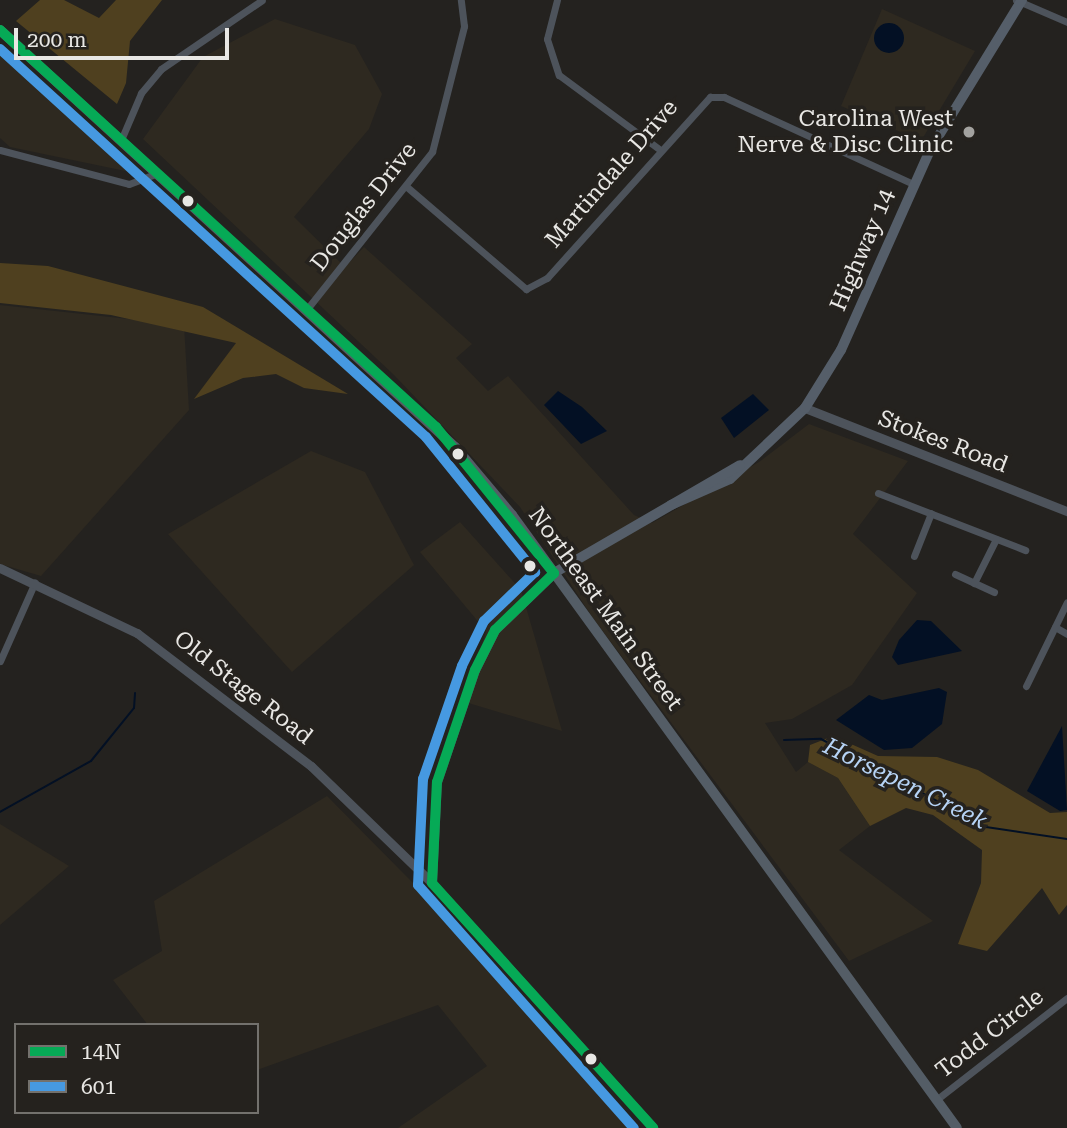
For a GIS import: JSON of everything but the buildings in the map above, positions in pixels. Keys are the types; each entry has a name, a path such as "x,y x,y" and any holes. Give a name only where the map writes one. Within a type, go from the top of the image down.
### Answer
{"main road":[{"name":"Highway 14","path":"554,573 670,505 730,479 806,408 838,356 913,184 1019,1"},
{"name":"Northeast Main Street","path":"0,30 455,447 554,573 957,1128"}],"street":[{"path":"121,140 141,93 161,69 262,0"},
{"name":"Douglas Drive","path":"307,309 407,187 438,136 464,26 461,0"},
{"path":"556,0 547,39 559,75 659,149"},
{"path":"1019,1 1067,22"},
{"name":"Martindale Drive","path":"407,187 516,286 530,289 547,278 702,100 722,97 913,184"},
{"path":"0,150 129,184 158,173"},
{"name":"Stokes Road","path":"806,408 1067,511"},
{"path":"878,493 1025,550"},
{"path":"914,556 931,513"},
{"path":"974,583 996,539"},
{"name":"Old Stage Road","path":"0,568 36,582 138,633 222,693 310,766 432,883 653,1128"},
{"path":"432,883 437,782 475,670 495,630 554,573"},
{"path":"955,574 994,592"},
{"path":"0,661 36,582"},
{"path":"1026,686 1067,602"},
{"path":"1055,627 1067,634"},
{"name":"Todd Circle","path":"936,1100 1067,998"}],"shaded area":[{"path":"40,0 64,0 99,18 116,0 162,0 130,41 126,83 117,104 16,21"},
{"path":"882,9 975,51 921,141 841,106"},
{"path":"275,19 355,45 382,94 369,129 294,217 345,267 364,247 472,344 456,358 488,391 508,376 634,515 652,523 759,462 809,424 908,461 853,534 917,593 852,685 792,719 765,723 796,772 808,762 838,778 870,826 839,850 933,921 849,961 593,618 520,507 394,375 143,139 203,57"},
{"path":"0,46 56,95 135,173 10,147 0,138"},
{"path":"0,263 48,266 203,307 348,394 304,388 276,374 243,378 194,399 236,343 111,315 0,303"},
{"path":"0,305 184,325 189,410 41,576 0,564"},
{"path":"311,451 365,472 414,565 292,672 168,534"},
{"path":"460,522 521,590 562,731 465,702 486,631 420,552"},
{"path":"833,736 878,756 937,757 978,770 1050,813 1067,812 1067,905 1059,915 1042,888 987,951 958,944 981,883 982,850 933,815 906,808 870,826 838,778 808,762 810,745"},
{"path":"327,796 502,973 640,1128 398,1128 487,1066 438,1005 259,1069 259,1023 146,1023 113,980 162,951 154,901"},
{"path":"0,824 69,866 0,925"}],"water":[{"path":"889,23 900,27 904,38 900,49 889,53 878,49 874,38 878,27"},
{"path":"558,391 582,407 607,431 581,444 544,405"},
{"path":"753,394 769,410 734,438 721,418"},
{"path":"917,620 931,621 962,651 898,665 892,657 899,640"},
{"path":"939,688 947,692 942,724 912,748 884,750 836,720 869,695 882,700"},
{"path":"1062,726 1067,810 1060,811 1027,791"}],"waterway":[{"path":"0,812 91,761 134,708 135,693"},
{"name":"Horsepen Creek","path":"784,740 821,739 986,827 1067,839"}],"transit line":[{"name":"14N","path":"0,30 436,427 554,573"},
{"name":"601","path":"0,49 426,437 535,572 484,621 462,666 423,779 418,885 634,1128"},
{"name":"14N","path":"432,883 437,782 475,670 495,630 554,573"},
{"name":"14N","path":"432,883 653,1128"}],"place":[{"name":"Carolina West Nerve & Disc Clinic","path":"969,132"}]}
